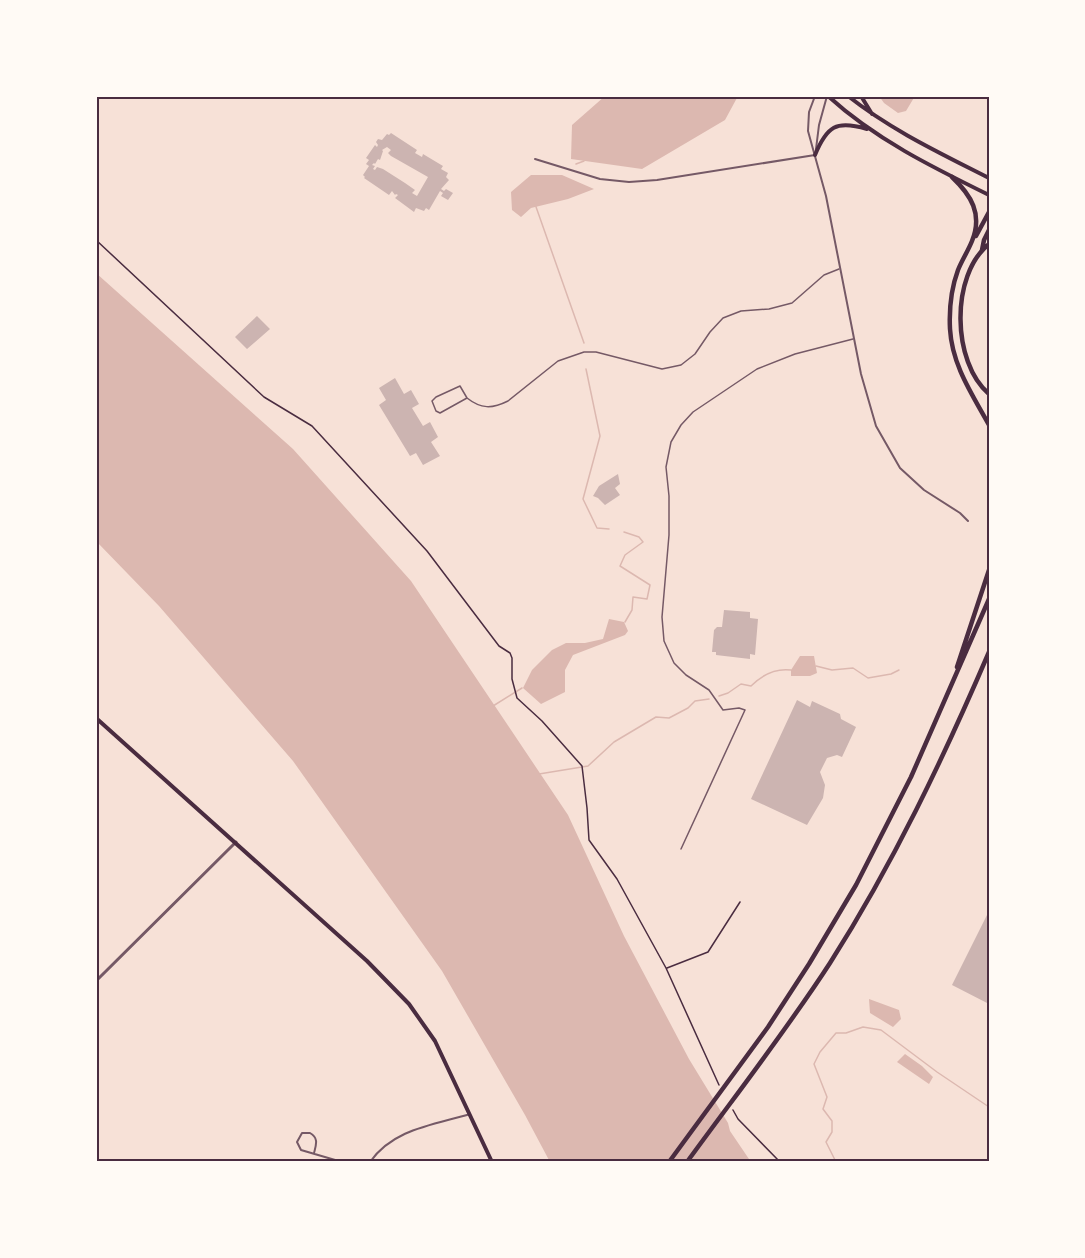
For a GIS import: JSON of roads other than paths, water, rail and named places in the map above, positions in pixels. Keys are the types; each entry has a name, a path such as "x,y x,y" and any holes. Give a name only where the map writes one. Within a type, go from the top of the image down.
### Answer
{"highway":[{"path":"952,177 968,193 975,208 976,227 973,241"},
{"path":"989,212 958,271 952,288 950,320 951,343 963,379 989,425"},
{"path":"989,230 982,250 966,280 961,319 964,353 975,380 989,394"},
{"path":"982,250 989,244"},
{"path":"950,688 989,570"},
{"path":"669,1162 739,1068 803,973 856,885 899,804 989,598"},
{"path":"687,1162 823,972 877,884 933,777 989,652"}],"main road":[{"path":"828,96 870,130 952,177 989,195"},
{"path":"848,96 874,117 989,178"},
{"path":"861,96 874,117"},
{"path":"815,155 826,133 841,124 870,130"},
{"path":"96,718 373,966 409,1004 435,1041 492,1162"}],"street":[{"path":"815,96 807,122 808,131 826,196 865,391 876,426 900,468 968,521"},
{"path":"815,155 819,125 828,96"},
{"path":"536,159 600,179 629,182 657,180 815,155"},
{"path":"96,981 236,842"},
{"path":"370,1162 394,1138 470,1114"},
{"path":"314,1153 315,1137 310,1132 302,1133 297,1140 298,1146 303,1151 342,1162"}],"lane":[{"path":"467,398 440,413 436,411 432,401 460,386 467,398 480,406 490,408 500,405 558,361 584,352 597,352 662,369 681,364 695,354 723,318 741,311 775,308 792,303 824,274 840,269"},
{"path":"681,849 744,710 739,708 723,710 709,690 686,675 674,663 664,641 662,617 669,535 666,467 671,441 693,412 757,369 795,354 854,338"}],"waterway":[{"path":"576,164 584,161"},
{"path":"535,204 584,343"},
{"path":"586,369 600,436 583,499 597,528 609,529"},
{"path":"624,532 639,537 643,542 625,555 620,566 650,585 647,599 633,597 632,610 625,622"},
{"path":"816,666 832,670 853,668 868,678 891,674 899,670"},
{"path":"719,696 741,684 751,686 774,671 791,670"},
{"path":"493,706 522,688"},
{"path":"539,774 588,766 614,742 656,717 669,718 688,708 695,701 709,699"},
{"path":"836,1162 826,1142 832,1132 832,1121 823,1109 827,1097 814,1064 820,1052 836,1033 846,1033 863,1027 881,1030 989,1107"}]}
